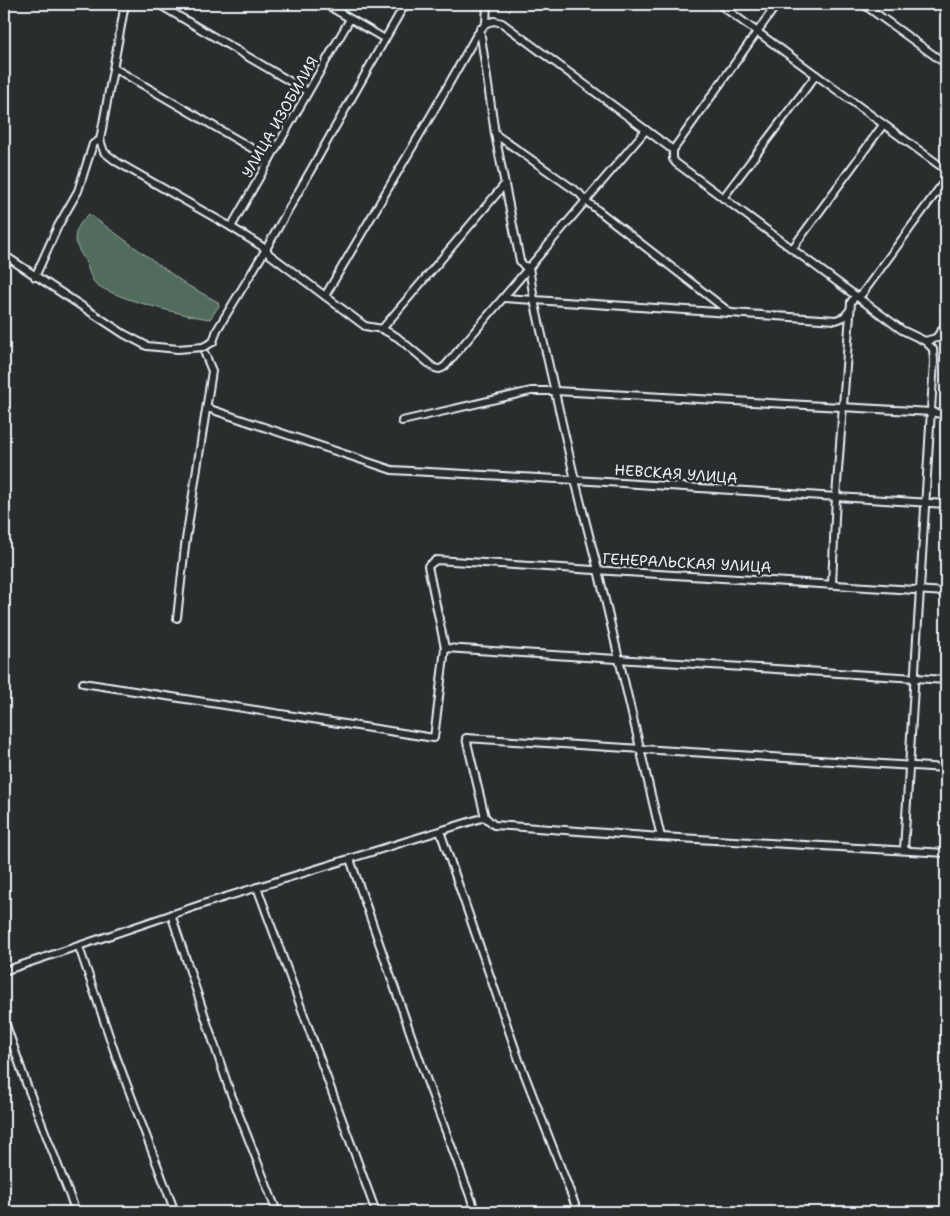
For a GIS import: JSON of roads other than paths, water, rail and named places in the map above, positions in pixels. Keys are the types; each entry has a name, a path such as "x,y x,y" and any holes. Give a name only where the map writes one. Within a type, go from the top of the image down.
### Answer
{"street":[{"path":"125,4 100,140 104,152 117,162 266,249 269,254 365,326 382,329 397,337 437,369 443,368 646,130"},
{"path":"158,4 308,92"},
{"path":"325,4 385,39"},
{"path":"4,255 124,334 147,346 178,349 207,346 212,342 217,330 266,249 405,4"},
{"path":"486,23 487,4"},
{"path":"719,4 946,170"},
{"path":"777,4 672,154 676,163 855,297 902,330 926,341 933,349 934,361 926,502 904,850"},
{"path":"863,4 946,64"},
{"name":"УЛИЦА ИЗОБИЛИЯ","path":"231,227 350,19"},
{"path":"325,296 480,29 486,23 494,21 502,23 673,150"},
{"path":"480,29 495,134 520,261 524,266 529,267"},
{"path":"114,68 270,159"},
{"path":"723,198 816,75"},
{"path":"792,249 883,124"},
{"path":"495,134 579,193 586,201 729,312"},
{"path":"35,276 58,226 78,191 93,144 100,140"},
{"path":"832,584 836,496 850,302 862,294 946,180"},
{"path":"382,329 505,184"},
{"path":"529,267 534,300 575,480 661,837"},
{"path":"504,298 836,320 844,318 850,310"},
{"path":"936,338 946,324"},
{"path":"926,341 946,338"},
{"path":"177,618 212,371 205,354"},
{"path":"402,421 531,391 556,390 931,412 946,415"},
{"name":"НЕВСКАЯ УЛИЦА","path":"207,408 392,470 946,504"},
{"name":"ГЕНЕРАЛЬСКАЯ УЛИЦА","path":"445,648 428,566 436,560 946,592"},
{"path":"83,683 434,738 445,648 946,680"},
{"path":"946,768 466,738 485,817 494,825 661,837 946,853"},
{"path":"4,971 79,947 171,914 485,817"},
{"path":"440,831 519,1060 578,1212"},
{"path":"350,859 427,1081 476,1212"},
{"path":"258,887 376,1212"},
{"path":"171,914 229,1089 277,1212"},
{"path":"79,947 116,1056 175,1212"},
{"path":"4,1019 26,1083 76,1212"}]}
